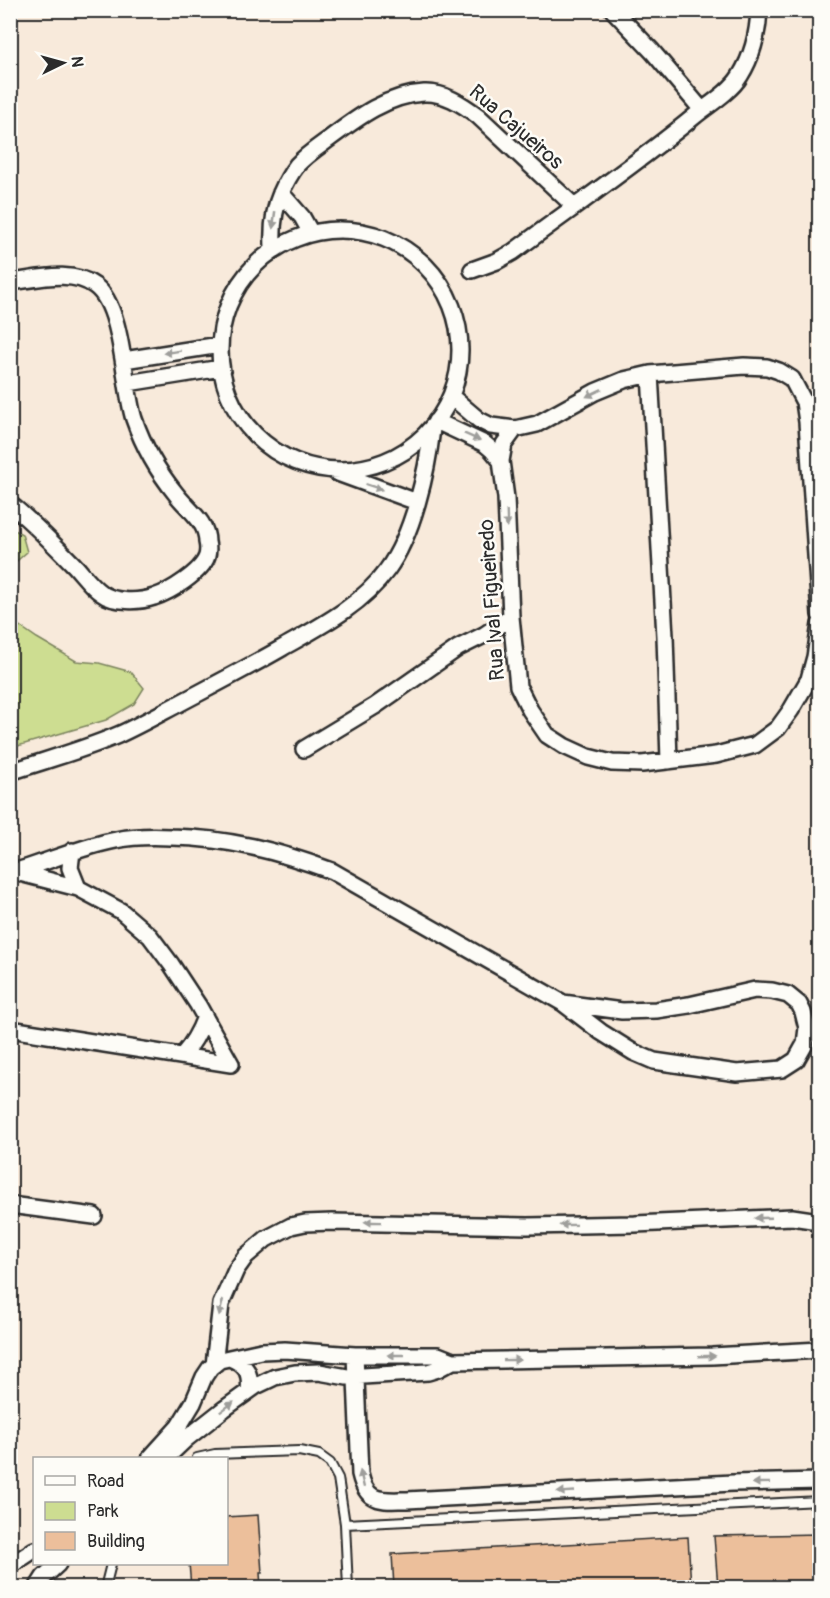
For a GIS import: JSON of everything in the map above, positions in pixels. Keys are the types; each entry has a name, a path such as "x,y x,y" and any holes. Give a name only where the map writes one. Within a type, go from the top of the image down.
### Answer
{"street":[{"path":"613,10 652,51 702,110"},
{"path":"472,270 497,261 513,252 718,99 740,77 754,42 759,10"},
{"name":"Rua Cajueiros","path":"273,248 272,226 275,211 281,193 297,166 309,154 359,117 390,100 425,93 447,97 461,103 574,206"},
{"path":"281,193 302,217 311,233"},
{"path":"332,471 369,468 403,453 434,425 452,397 460,360 457,322 443,287 418,258 386,238 349,229 311,233 273,248 249,271 230,303 220,345 221,368 230,399 248,427 271,449 300,464 332,471 417,502"},
{"path":"10,282 66,276 86,281 97,287 107,300 115,321 124,360 134,418 160,471 176,495 201,521 207,534 207,557 196,572 154,597 129,601 102,595 10,504"},
{"path":"124,360 220,345"},
{"path":"452,397 479,420 491,426 516,429 537,424 595,392 624,380 650,374 744,366 767,367 779,371 792,379 804,402 819,615"},
{"path":"128,383 221,368"},
{"path":"650,374 666,636 669,761"},
{"path":"434,425 485,444 501,461"},
{"path":"10,772 117,735 248,668 344,611 368,593 388,570 402,544 417,502 434,425"},
{"path":"501,461 504,444 516,429"},
{"name":"Rua Ival Figueiredo","path":"501,461 506,498 511,617 518,686 530,710 547,735 564,746 588,757 612,763 642,764 736,751 755,745 778,728 810,679 819,624"},
{"path":"304,749 375,706 458,648 484,635 511,617"},
{"path":"484,635 513,640"},
{"path":"13,872 72,851 118,839 152,836 180,837 246,844 332,871 563,1004 633,1052 654,1061 737,1073 782,1069 796,1060 805,1044 807,1028 799,1004 788,995 772,991 755,990 656,1010 626,1011 563,1004"},
{"path":"72,851 70,868 78,888"},
{"path":"10,1029 231,1064 205,1017 150,936 121,911 78,888 13,872"},
{"path":"617,1042 619,1024 626,1011"},
{"path":"182,1056 198,1036 205,1017"},
{"path":"10,1205 94,1216"},
{"path":"214,1365 221,1304 236,1270 246,1256 266,1239 291,1226 332,1221 527,1226 792,1217 812,1220 819,1226"},
{"path":"151,1457 179,1426 192,1406 210,1368 220,1360 261,1351 285,1350 355,1355 438,1355 453,1361 712,1356 819,1350"},
{"path":"355,1355 360,1474 363,1487 370,1496 381,1500 819,1481"},
{"path":"230,1358 245,1367 250,1382 249,1391"},
{"path":"167,1457 186,1439 249,1391 276,1377 319,1372 355,1376 428,1372 453,1361"},
{"path":"192,1406 197,1418 208,1422"},
{"path":"10,1566 33,1551"},
{"path":"37,1587 56,1565"}],"lane":[{"path":"202,1457 215,1454 299,1451 319,1455 330,1463 338,1478 345,1524 348,1587"},
{"path":"345,1524 819,1501"},
{"path":"105,1587 110,1565"}],"green space":[{"path":"11,528 22,534 27,552 11,566"},
{"path":"11,620 76,661 99,663 131,672 144,688 134,704 106,720 11,748"}],"building":[{"path":"258,1515 261,1587 191,1587 189,1565 228,1565 228,1517"},
{"path":"819,1534 819,1587 718,1587 714,1536"},
{"path":"688,1537 691,1587 394,1587 392,1554"}]}
